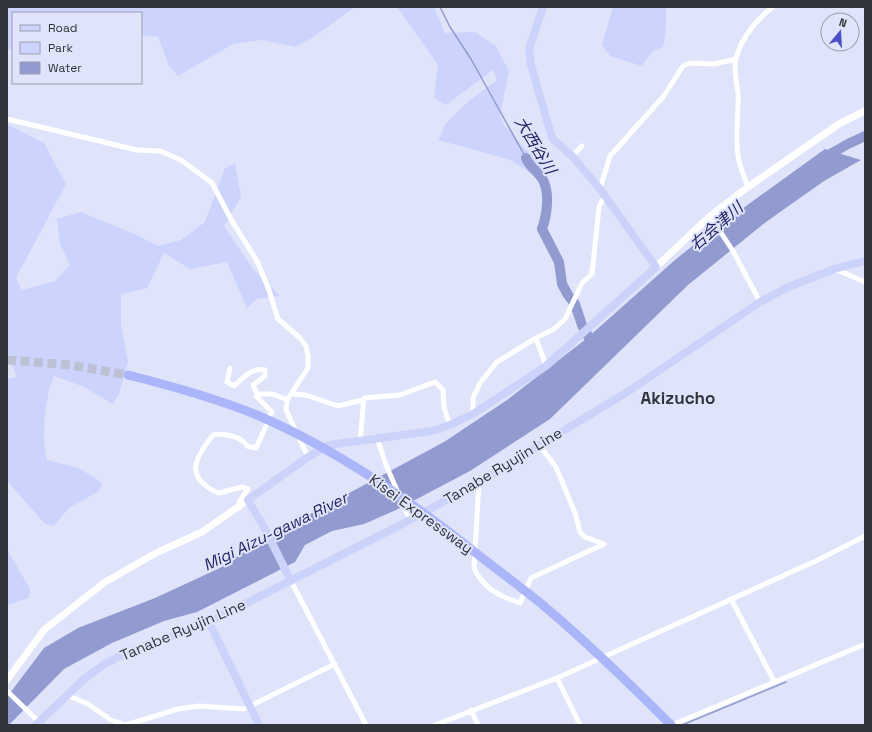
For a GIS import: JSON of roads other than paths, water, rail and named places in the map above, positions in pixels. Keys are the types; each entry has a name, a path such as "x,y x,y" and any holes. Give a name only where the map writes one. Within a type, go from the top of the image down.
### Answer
{"highway":[{"name":"Kisei Expressway","path":"128,375 204,396 285,428 383,485 447,530 544,606 625,679 672,725"}],"main road":[{"path":"289,578 265,529 248,500 308,457 329,445 400,436 450,425 473,414 546,366 656,267 603,192 572,156 552,138 531,65 529,49 543,7"},
{"name":"Tanabe Ryujin Line","path":"37,722 84,679 120,656 209,622 289,578 410,520 479,482 539,444 629,391 760,302 786,288 834,269 865,261"},
{"path":"209,622 259,725"}],"street":[{"path":"748,187 739,161 737,140 736,59 751,28 760,17 773,7"},
{"path":"473,414 473,398 480,383 497,362 536,338 554,329 565,319 579,289 592,274 598,207 603,192 610,156 662,97 683,66 690,63 714,64 736,59"},
{"path":"656,267 710,216 748,187 839,124 865,111"},
{"path":"7,119 137,150 160,151 181,160 212,183 232,221 257,261 269,290 278,319 300,338 306,346 308,368 287,400 286,410 308,457"},
{"path":"572,156 582,146"},
{"path":"710,216 733,251 760,302"},
{"path":"834,269 865,282"},
{"path":"536,338 546,366"},
{"path":"230,368 228,382 234,386 246,374 259,368 265,370 265,376 253,385 257,394 256,396 272,412 270,415"},
{"path":"291,394 306,395 338,406 364,400 364,398 400,395 436,382 443,390 444,408 450,425"},
{"path":"257,394 273,394 287,400"},
{"path":"360,441 364,400"},
{"path":"239,507 239,502 248,489 243,487 218,493 209,489 201,483 197,476 195,469 196,458 212,435 228,435 244,441 247,446 256,448 266,426"},
{"path":"377,438 386,465 410,520"},
{"path":"479,482 474,568 479,580 501,596 520,603 531,578 604,544 585,536 580,532 575,513 556,467 539,444"},
{"path":"7,680 44,630 104,582 156,553 202,532 248,500"},
{"path":"435,725 557,678 865,536"},
{"path":"289,578 366,725"},
{"path":"731,599 774,681"},
{"path":"672,725 863,645"},
{"path":"67,695 88,704 112,720 126,725 178,709 199,706 244,709 335,664"},
{"path":"557,678 580,725"},
{"path":"7,691 37,722"},
{"path":"472,710 478,725"}],"water":[{"path":"825,149 861,160 824,181 766,222 688,285 550,419 470,471 396,510 364,524 332,531 305,545 295,562 197,612 164,621 112,643 64,669 9,725 7,725 7,697 44,648 78,628 155,598 222,567 260,541 444,442 507,400 586,339 675,260 706,235"}],"waterway":[{"name":"大西谷川","path":"440,7 450,27 471,59 526,158"},
{"name":"右会津川","path":"823,158 865,136"},
{"name":"大西谷川","path":"526,158 529,164 541,177 545,185 547,204 542,229 559,262 562,284 575,304 582,325 595,349"},
{"path":"682,725 786,682"}],"tunnel":[{"path":"7,360 71,365 128,375"}],"district":[{"name":"Akizucho","path":"678,398"}],"water label":[{"name":"Migi Aizu-gawa River","path":"275,531"}]}
